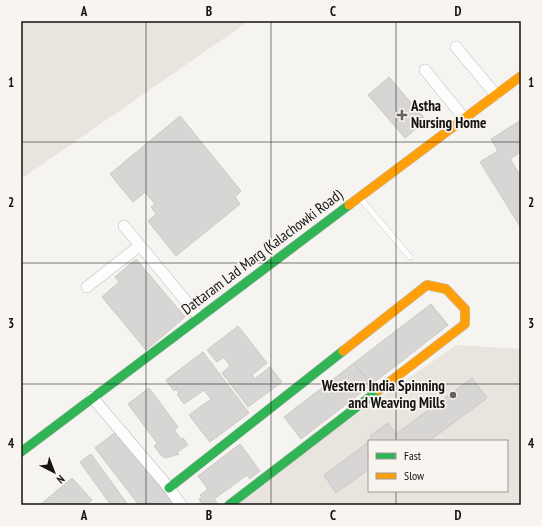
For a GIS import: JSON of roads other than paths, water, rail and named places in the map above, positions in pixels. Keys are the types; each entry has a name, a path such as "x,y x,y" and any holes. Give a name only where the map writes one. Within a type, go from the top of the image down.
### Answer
{"street":[{"path":"456,47 496,95"},
{"path":"425,70 464,118"},
{"name":"Dattaram Lad Marg (Kalachowki Road)","path":"21,452 92,397 521,76"},
{"path":"124,226 199,317"},
{"path":"87,287 139,246"},
{"path":"169,488 427,286 446,289 465,309 465,324 230,505"},
{"path":"92,397 169,488 181,505"}],"lane":[{"path":"359,197 410,258"}],"place":[{"name":"Astha Nursing Home","path":"402,115"},
{"name":"Western India Spinning and Weaving Mills","path":"453,395"}]}
